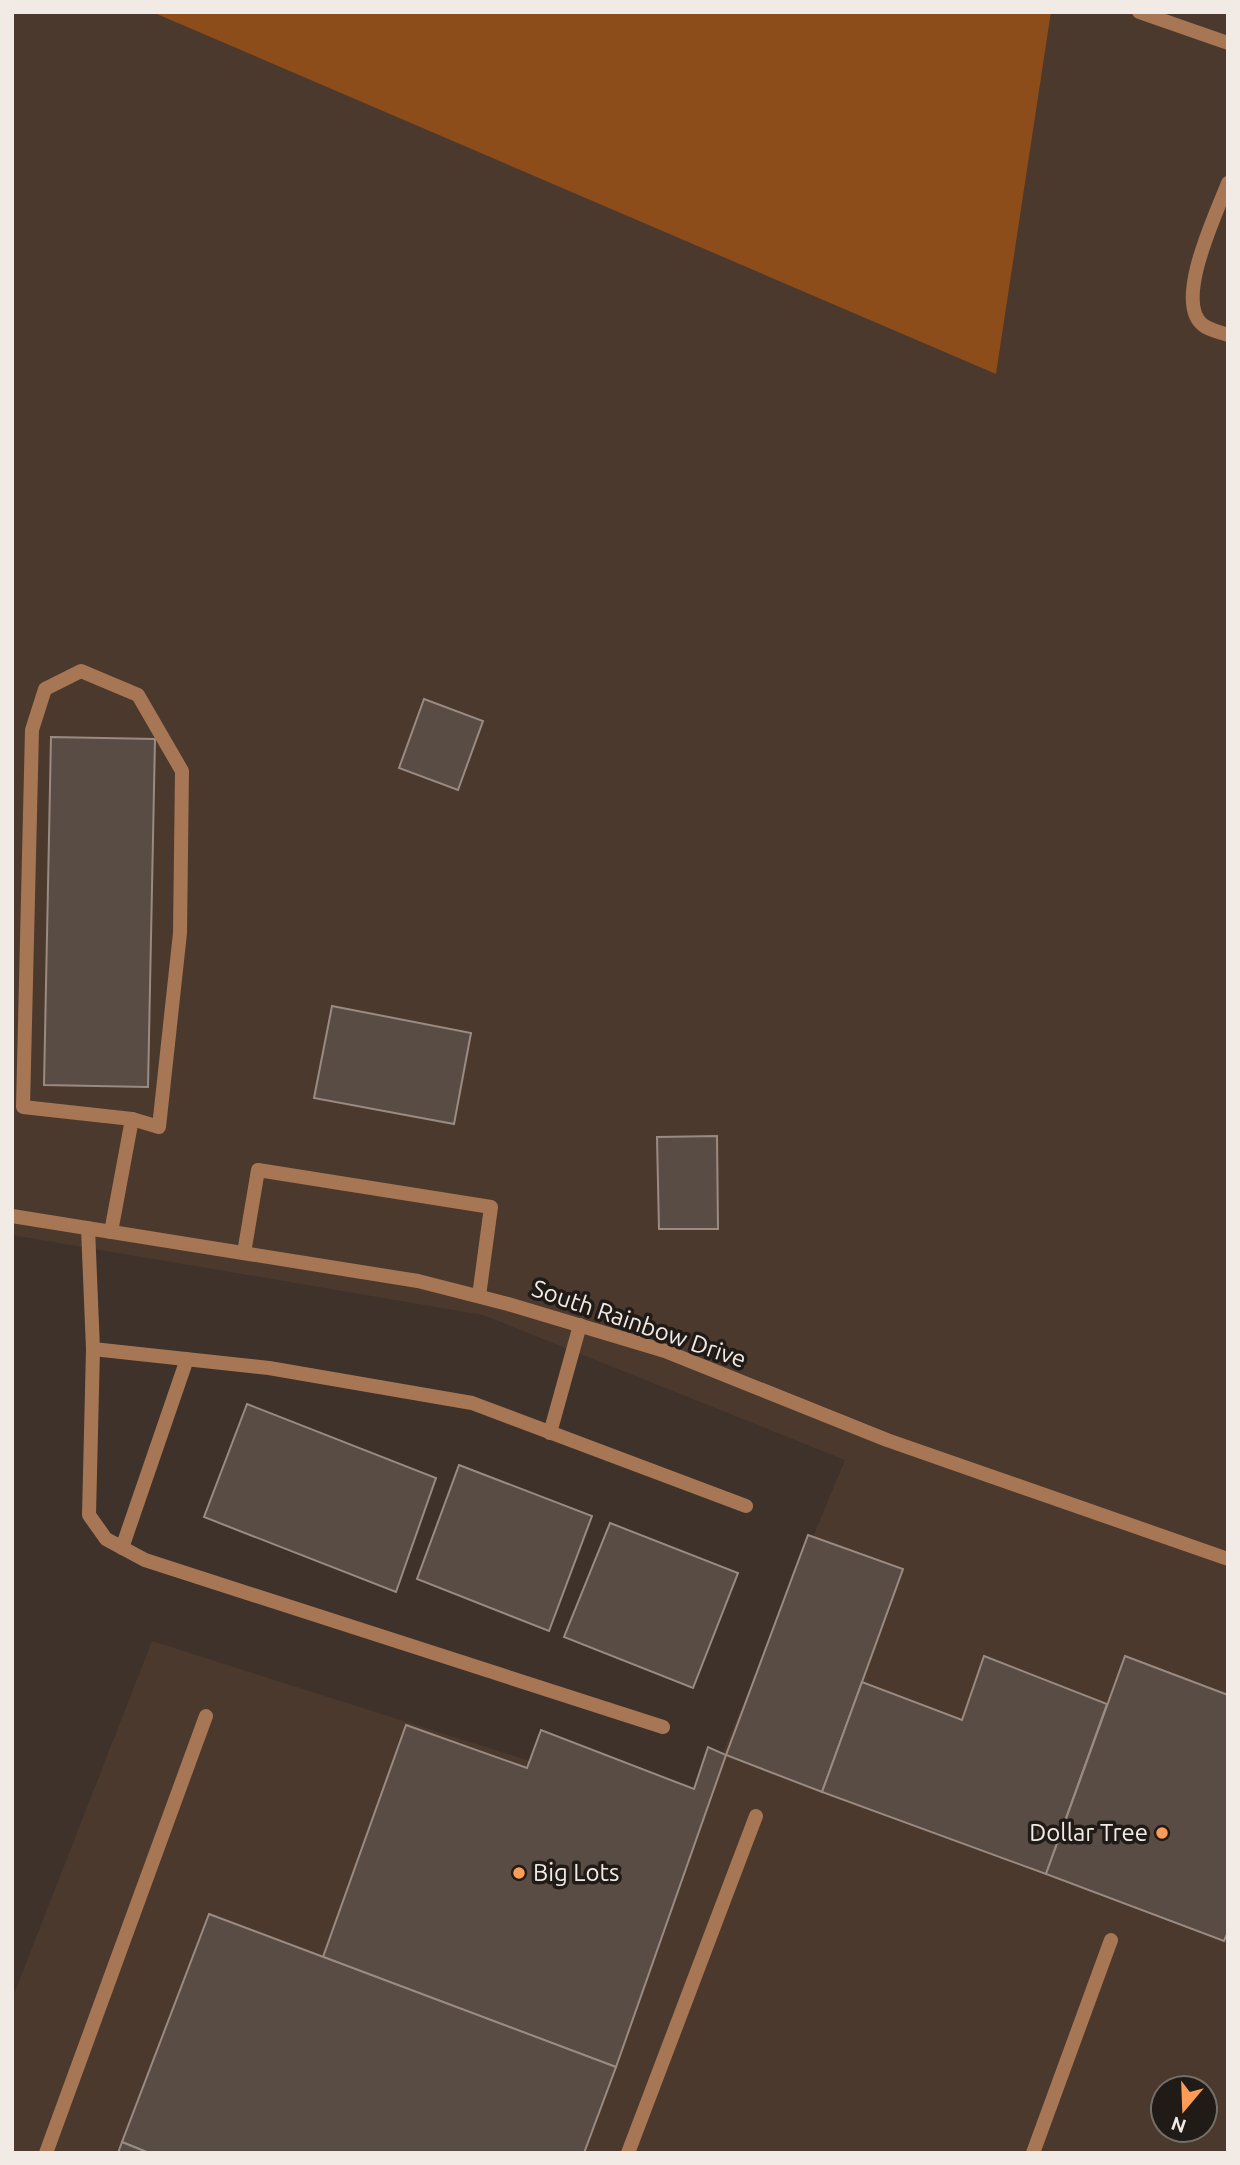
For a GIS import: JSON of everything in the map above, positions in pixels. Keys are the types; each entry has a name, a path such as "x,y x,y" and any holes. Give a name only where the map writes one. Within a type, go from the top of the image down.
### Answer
{"street":[{"path":"1139,12 1228,43"},
{"path":"1228,183 1194,277 1191,307 1202,325 1228,335"},
{"path":"81,671 138,695 182,771 180,933 159,1127 132,1119 23,1107 32,730 45,690 81,671"},
{"path":"111,1232 132,1119"},
{"path":"244,1253 258,1170 491,1207 479,1296"},
{"name":"South Rainbow Drive","path":"12,1216 418,1281 479,1296 664,1351 887,1440 1228,1559"},
{"path":"88,1228 93,1349 89,1515 106,1539 145,1560 663,1727"},
{"path":"550,1433 580,1325"},
{"path":"93,1349 269,1368 472,1403 746,1506"},
{"path":"122,1548 187,1359"},
{"path":"46,2153 206,1716"},
{"path":"628,2153 756,1816"},
{"path":"1033,2153 1111,1940"}],"shaded area":[{"path":"12,12 152,12 996,373 1051,12 1228,12 1228,2153 12,2153 12,1999 152,1641 697,1814 845,1460 483,1315 12,1235"},
{"path":"152,12 1051,12 996,374"}],"building":[{"path":"424,699 483,721 458,790 399,768"},
{"path":"51,737 155,739 148,1087 44,1085"},
{"path":"332,1006 471,1033 454,1124 314,1098"},
{"path":"717,1136 718,1229 659,1229 657,1137"},
{"path":"247,1404 436,1478 396,1592 204,1517"},
{"path":"459,1465 592,1516 549,1631 417,1579"},
{"path":"610,1523 738,1573 693,1688 564,1637"},
{"path":"808,1535 903,1569 822,1792 726,1755"},
{"path":"984,1656 1107,1704 1046,1874 822,1792 862,1682 962,1720"},
{"path":"1125,1656 1228,1695 1228,1932 1224,1941 1046,1874"},
{"name":"Big Lots","path":"406,1725 527,1768 541,1730 694,1789 708,1747 726,1755 616,2067 323,1957"},
{"path":"209,1914 616,2067 584,2153 149,2153 122,2142"},
{"path":"122,2142 149,2153 118,2153"}],"place":[{"name":"Dollar Tree","path":"1162,1833"},
{"name":"Big Lots","path":"519,1873"}]}
